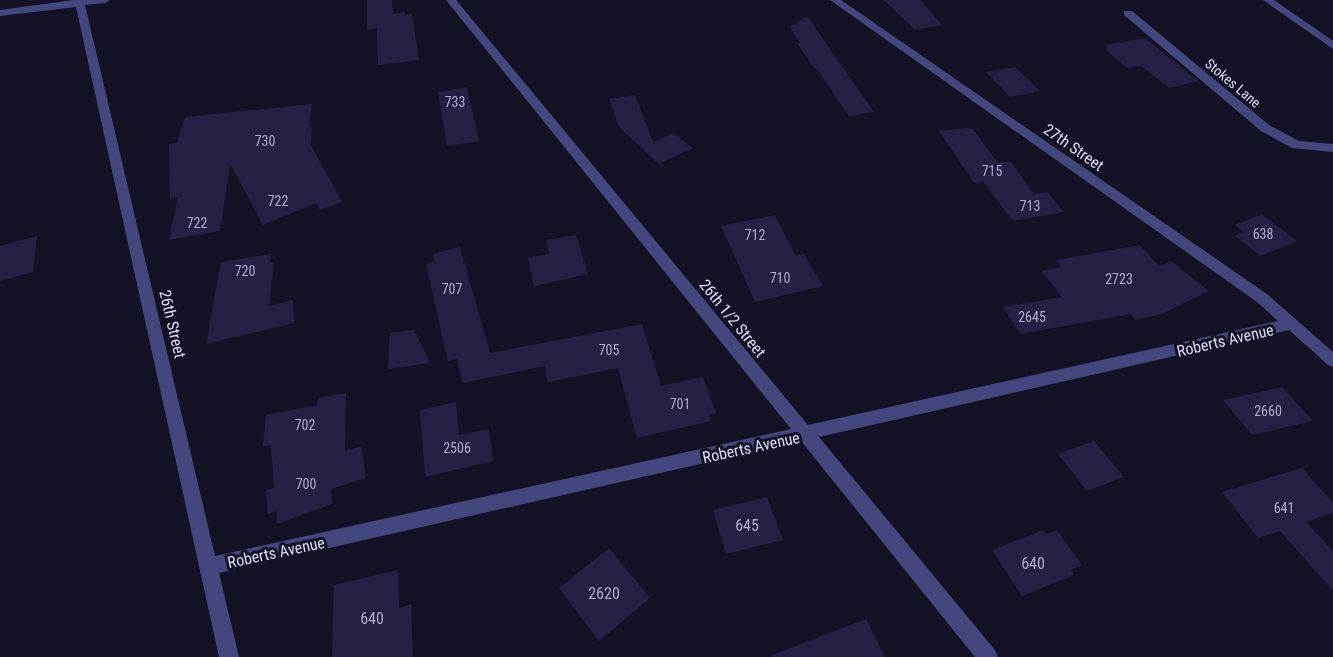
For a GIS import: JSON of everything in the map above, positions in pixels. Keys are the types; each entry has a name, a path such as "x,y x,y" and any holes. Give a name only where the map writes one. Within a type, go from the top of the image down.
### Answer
{"street":[{"path":"0,13 80,1 105,0"},
{"name":"26th 1/2 Street","path":"452,0 988,657"},
{"name":"27th Street","path":"835,0 1262,298 1333,362"},
{"path":"1268,0 1333,46"},
{"name":"26th Street","path":"80,1 230,657"},
{"name":"Stokes Lane","path":"1128,13 1265,128 1296,145 1333,148"},
{"name":"Roberts Avenue","path":"210,566 806,435 1291,324"}],"building":[{"path":"367,0 392,0 393,14 405,12 405,15 412,14 419,60 378,65 377,28 367,30"},
{"path":"884,0 920,0 942,25 915,30"},
{"path":"807,16 874,112 849,116 815,69 797,43 800,43 790,27"},
{"path":"1145,38 1198,81 1169,88 1141,66 1127,68 1105,49 1108,48 1105,45"},
{"path":"1015,67 1040,91 1010,97 986,72"},
{"path":"467,87 479,141 447,146 438,92"},
{"path":"635,95 653,142 673,133 693,148 661,163 663,168 619,127 609,99"},
{"path":"312,104 309,127 312,126 311,145 342,202 320,210 316,203 263,225 230,164 220,231 169,240 178,197 170,199 169,144 177,143 185,117"},
{"path":"973,129 997,162 1011,162 1034,194 1047,192 1064,212 1013,221 983,182 974,183 939,131"},
{"path":"1262,214 1297,241 1260,256 1235,236 1243,232 1235,225"},
{"path":"775,215 796,256 804,254 823,286 755,302 721,226"},
{"path":"576,235 588,274 534,286 528,258 549,254 546,240"},
{"path":"37,236 33,272 0,281 0,246"},
{"path":"1140,245 1159,266 1171,261 1209,291 1162,314 1135,320 1131,314 1020,334 1003,307 1062,297 1042,271 1061,267 1056,260"},
{"path":"460,247 490,353 642,324 661,386 703,377 716,413 709,415 711,421 637,438 618,368 548,382 545,366 463,383 457,359 448,361 426,264 435,261 433,254"},
{"path":"271,254 270,263 274,262 269,306 293,300 294,323 206,344 221,262"},
{"path":"414,330 430,363 388,369 390,333"},
{"path":"1282,387 1313,421 1252,435 1223,400"},
{"path":"346,393 345,451 361,446 366,478 331,489 332,504 277,524 277,510 268,514 266,490 274,488 271,445 263,446 266,415 317,405 318,398"},
{"path":"456,402 459,435 489,429 493,461 425,477 420,410"},
{"path":"1094,441 1124,477 1087,491 1058,454"},
{"path":"1302,468 1333,503 1333,513 1306,522 1333,551 1333,591 1280,531 1258,538 1222,492"},
{"path":"767,497 783,540 726,554 713,510"},
{"path":"1043,530 1046,534 1057,530 1082,565 1071,570 1074,575 1022,596 992,550"},
{"path":"609,548 650,598 599,641 559,588"},
{"path":"398,570 399,608 411,604 413,657 332,657 334,585"},
{"path":"866,619 885,657 772,657 772,655"}]}
